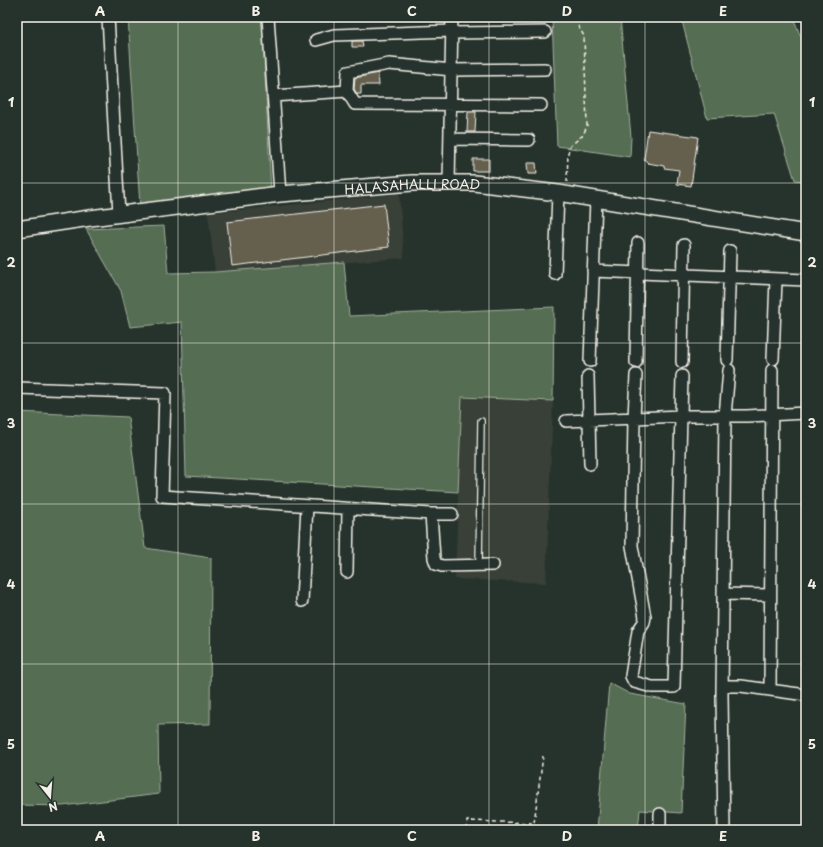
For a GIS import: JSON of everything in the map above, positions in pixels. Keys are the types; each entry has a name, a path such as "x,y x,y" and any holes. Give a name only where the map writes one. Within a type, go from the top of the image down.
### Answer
{"main road":[{"name":"HALASAHALLI ROAD","path":"17,229 119,214 280,194 412,183 474,183 562,193 806,233"}],"street":[{"path":"108,17 119,214"},
{"path":"268,17 280,194"},
{"path":"449,183 452,17"},
{"path":"316,40 334,35 452,32 544,32"},
{"path":"541,105 355,104 347,91 348,72 389,64 452,70 545,69"},
{"path":"273,96 347,91"},
{"path":"450,139 529,140"},
{"path":"555,274 562,193"},
{"path":"590,361 596,199"},
{"path":"636,362 638,243"},
{"path":"682,362 684,245"},
{"path":"724,830 722,686 725,416 728,365 730,251"},
{"path":"593,271 806,280"},
{"path":"770,690 772,415 776,279"},
{"path":"636,375 632,546 645,617 644,622 638,631 631,676 634,682 652,687 674,687 682,376"},
{"path":"588,376 590,464"},
{"path":"17,388 165,393 162,496 348,509 452,514"},
{"path":"566,421 806,413"},
{"path":"302,601 307,506"},
{"path":"347,572 348,509"},
{"path":"431,514 434,558 436,564 442,566 494,565"},
{"path":"723,594 770,595"},
{"path":"722,686 806,695"},
{"path":"660,814 660,830"}],"lane":[{"path":"479,566 481,421"}],"path":[{"path":"562,193 570,146 583,134 587,126 584,36 578,26"},
{"path":"806,746 804,763 806,784"},
{"path":"466,830 467,821 534,822 543,756"}],"shaded area":[{"path":"399,194 404,258 215,272 208,213"},
{"path":"462,397 553,401 546,583 455,579"}],"green space":[{"path":"128,17 262,17 271,193 140,207"},
{"path":"552,17 620,17 631,137 630,157 557,146"},
{"path":"681,17 793,17 806,50 806,181 795,180 774,114 707,118"},
{"path":"164,226 168,273 215,272 344,262 349,316 554,307 553,401 462,397 458,492 186,476 182,322 130,327 121,291 86,229"},
{"path":"17,412 128,417 145,548 211,558 210,724 158,725 159,794 62,806 17,805"},
{"path":"609,683 630,694 686,704 681,813 640,810 638,830 597,830"}],"building":[{"path":"352,41 362,41 363,47 352,47"},
{"path":"378,73 379,85 361,85 361,94 357,94 354,89 355,78"},
{"path":"468,112 476,112 475,132 467,132"},
{"path":"648,130 698,137 691,186 677,184 679,170 664,168 664,166 648,163 644,159"},
{"path":"473,159 489,159 489,171 473,171"},
{"path":"527,163 536,163 537,174 528,174"},
{"path":"384,204 389,247 232,266 227,222"}]}
